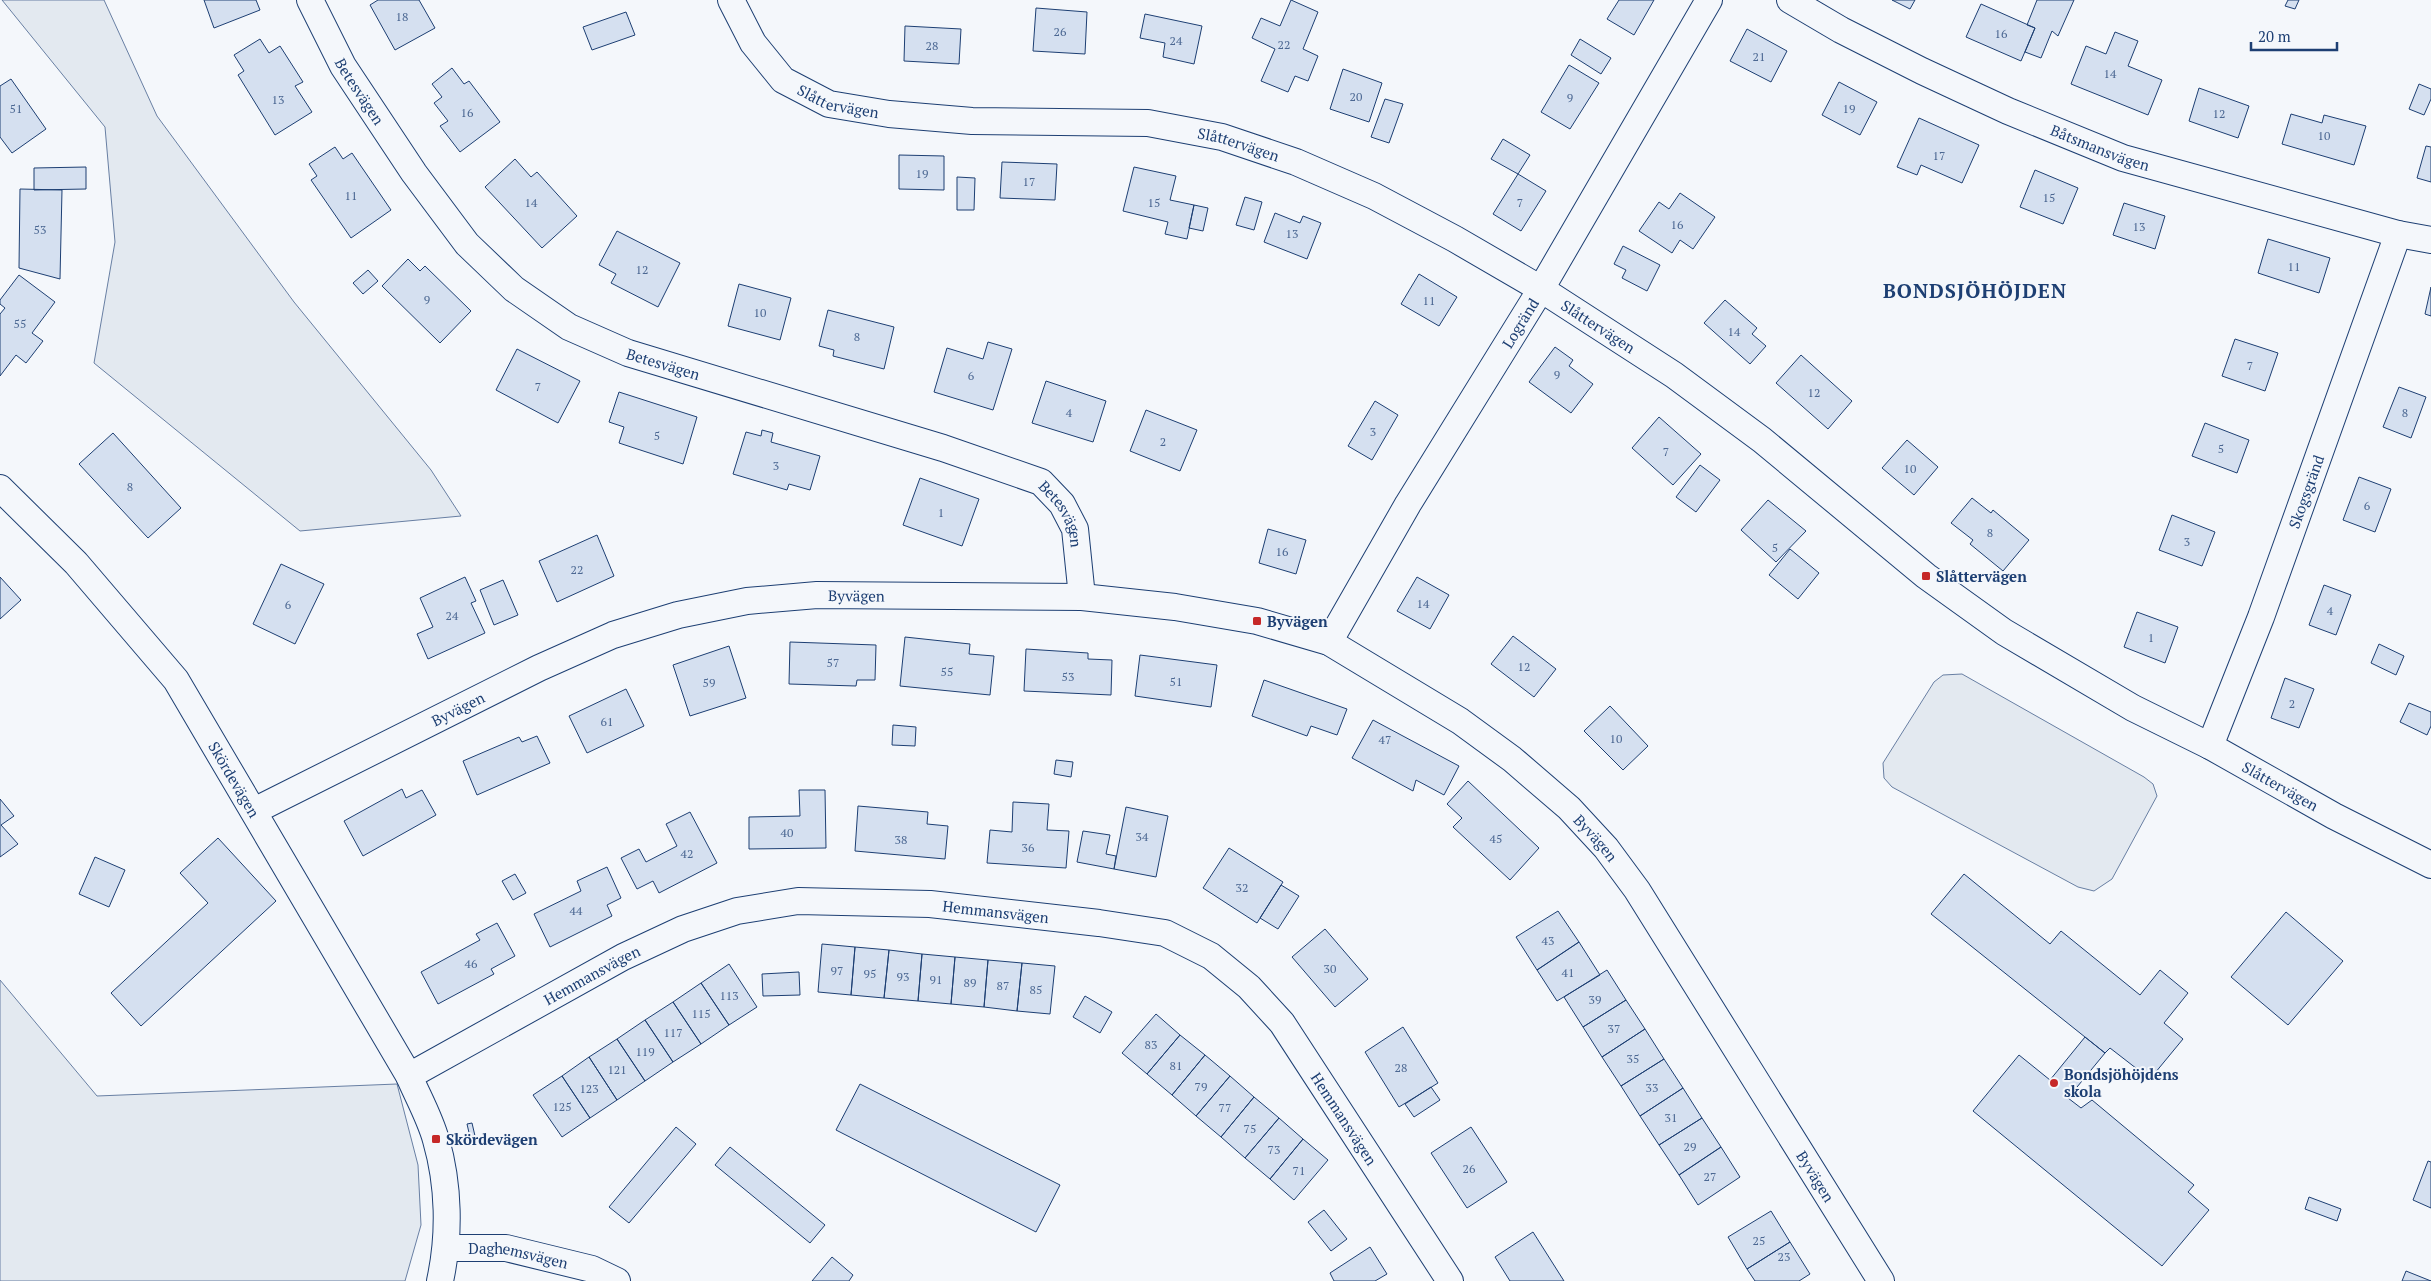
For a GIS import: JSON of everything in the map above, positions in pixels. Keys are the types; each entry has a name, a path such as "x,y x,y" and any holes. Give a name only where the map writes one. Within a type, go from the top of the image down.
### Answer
{"street":[{"name":"Betesvägen","path":"310,0 343,66 414,173 467,244 514,289 570,327 628,353 943,448 1041,482 1062,504 1075,529 1082,597"},
{"name":"Slåttervägen","path":"731,0 753,43 783,80 828,104 889,114 972,121 1148,123 1222,137 1296,162 1374,196 1455,239 1541,289 1681,380 1762,440 1926,576 2004,632 2132,708 2210,746 2334,816 2431,866"},
{"name":"Logränd","path":"1329,642 1451,433 1541,289 1709,0"},
{"name":"Båtsmansvägen","path":"1790,0 1841,30 2008,112 2123,158 2398,234 2431,240"},
{"name":"Skogsgränd","path":"2210,746 2261,617 2398,234"},
{"name":"Skördevägen","path":"1,491 76,563 176,680 409,1076 436,1139 446,1190 447,1248 440,1281"},
{"name":"Byvägen","path":"254,811 539,668 613,635 678,615 746,601 817,595 1082,597 1175,606 1257,621 1329,642 1460,721 1512,759 1568,808 1606,848 1642,898 1881,1281"},
{"name":"Hemmansvägen","path":"409,1076 623,957 683,929 737,910 798,901 930,904 1099,923 1164,933 1211,956 1249,987 1282,1023 1450,1281"},
{"name":"Daghemsvägen","path":"447,1248 506,1248 592,1269 617,1281"}],"shaded area":[{"path":"2,0 104,0 157,116 294,302 431,470 461,516 300,531 94,363 115,242 105,127"},
{"path":"1962,674 2144,777 2153,784 2157,796 2112,879 2094,891 2078,887 1892,787 1884,778 1883,763 1934,682 1943,675"},
{"path":"0,980 97,1096 397,1084 418,1165 421,1225 405,1281 0,1281"}],"building":[{"path":"204,0 256,0 260,10 214,28"},
{"path":"378,0 419,0 435,28 395,50 370,5"},
{"path":"1291,0 1318,12 1303,49 1318,56 1308,81 1295,76 1288,92 1261,81 1275,49 1252,38 1261,18 1280,26"},
{"path":"1619,0 1654,0 1634,35 1607,19"},
{"path":"1892,0 1915,0 1910,9"},
{"path":"2037,0 2074,0 2058,36 2052,31 2041,58 2025,52 2035,28 2027,25"},
{"path":"2288,0 2299,0 2295,9 2285,6"},
{"path":"1981,4 2035,28 2021,61 1966,37"},
{"path":"1036,8 1087,12 1085,54 1033,51"},
{"path":"626,12 635,35 592,50 583,27"},
{"path":"1145,14 1202,26 1194,64 1163,57 1165,43 1140,38"},
{"path":"905,26 961,29 959,64 904,61"},
{"path":"1747,29 1787,51 1771,82 1730,61"},
{"path":"2115,32 2138,41 2128,66 2162,80 2148,115 2071,84 2086,46 2106,54"},
{"path":"260,39 269,53 280,46 303,82 295,86 312,112 275,135 238,75 244,71 234,55"},
{"path":"1580,39 1611,58 1601,74 1571,55"},
{"path":"1569,65 1599,83 1570,129 1541,112"},
{"path":"452,68 464,84 469,81 500,122 460,152 440,126 448,121 434,103 442,97 432,84"},
{"path":"1343,69 1382,83 1369,122 1330,109"},
{"path":"11,79 46,129 12,153 0,137 0,86"},
{"path":"1839,82 1877,102 1860,135 1822,115"},
{"path":"2419,84 2431,89 2431,99 2424,115 2409,109"},
{"path":"2199,88 2249,106 2238,138 2189,121"},
{"path":"1385,99 1403,104 1389,143 1371,137"},
{"path":"2291,114 2322,123 2324,115 2366,126 2354,165 2282,144"},
{"path":"1919,118 1979,145 1962,183 1921,165 1917,175 1897,167"},
{"path":"1503,139 1530,155 1518,174 1491,159"},
{"path":"2426,146 2431,147 2431,182 2417,178"},
{"path":"335,147 343,159 352,153 391,210 351,238 311,180 317,176 309,164"},
{"path":"899,155 944,156 944,190 899,189"},
{"path":"515,159 531,177 537,172 577,216 542,248 485,187"},
{"path":"1002,162 1057,164 1055,200 1000,198"},
{"path":"86,167 86,189 34,190 34,168"},
{"path":"1134,167 1176,176 1170,200 1194,205 1187,239 1165,234 1168,222 1123,211"},
{"path":"2035,170 2078,188 2063,224 2020,207"},
{"path":"1518,174 1546,191 1521,231 1493,214"},
{"path":"957,177 975,178 974,210 957,210"},
{"path":"20,189 62,190 60,279 19,268"},
{"path":"1680,193 1715,217 1693,249 1680,240 1672,253 1639,231 1659,202 1669,209"},
{"path":"1245,197 1262,202 1254,230 1236,225"},
{"path":"2124,203 2165,216 2155,249 2113,235"},
{"path":"1194,205 1208,208 1203,231 1189,228"},
{"path":"1275,213 1300,223 1303,216 1321,223 1307,259 1264,242"},
{"path":"617,231 680,263 658,307 611,283 616,274 599,265"},
{"path":"2268,239 2330,258 2319,293 2258,273"},
{"path":"1623,246 1660,265 1647,291 1622,278 1626,270 1614,264"},
{"path":"408,259 420,271 425,266 471,311 440,343 382,286"},
{"path":"368,270 378,281 363,294 353,283"},
{"path":"1419,274 1457,297 1439,326 1401,304"},
{"path":"19,275 55,302 32,333 43,341 26,363 16,355 0,376 0,314 5,308 0,304 0,300"},
{"path":"739,284 791,298 780,340 728,326"},
{"path":"2431,287 2431,316 2425,314"},
{"path":"1725,300 1757,328 1752,334 1766,346 1750,364 1704,323"},
{"path":"828,310 894,327 884,369 833,356 834,350 819,346"},
{"path":"2235,339 2278,353 2265,391 2222,376"},
{"path":"988,342 1012,349 993,410 934,392 947,348 983,359"},
{"path":"1555,347 1573,360 1569,366 1593,384 1571,413 1529,382"},
{"path":"517,349 580,381 558,423 496,390"},
{"path":"1801,355 1852,401 1828,429 1776,383"},
{"path":"1046,381 1106,401 1093,442 1032,423"},
{"path":"2399,387 2426,397 2411,438 2383,427"},
{"path":"619,392 697,417 683,464 619,443 624,427 609,422"},
{"path":"1375,401 1398,415 1372,460 1348,446"},
{"path":"1146,410 1197,430 1180,471 1130,451"},
{"path":"1659,417 1701,454 1673,485 1632,448"},
{"path":"2205,423 2249,440 2237,473 2192,456"},
{"path":"762,430 773,433 771,442 820,456 810,490 789,484 787,490 733,474 746,432 761,436"},
{"path":"113,433 181,508 148,538 79,464"},
{"path":"1907,440 1938,467 1914,495 1882,468"},
{"path":"1700,465 1720,480 1696,512 1676,497"},
{"path":"2359,477 2391,489 2375,532 2343,520"},
{"path":"920,478 979,499 962,546 903,525"},
{"path":"1972,498 1991,513 1993,510 2029,540 2003,571 1970,544 1973,540 1951,523"},
{"path":"1768,500 1806,531 1776,562 1741,530"},
{"path":"2172,515 2215,532 2202,566 2159,550"},
{"path":"1268,529 1306,540 1296,574 1259,563"},
{"path":"597,535 614,576 557,602 539,561"},
{"path":"1790,549 1819,573 1798,599 1769,575"},
{"path":"281,564 324,584 295,644 253,624"},
{"path":"0,577 21,600 0,619"},
{"path":"465,577 476,601 471,603 485,633 428,659 417,634 433,627 420,598"},
{"path":"1417,577 1449,595 1430,629 1397,611"},
{"path":"503,580 518,615 494,625 480,590"},
{"path":"2324,585 2351,595 2336,635 2309,625"},
{"path":"2137,612 2178,627 2165,663 2124,647"},
{"path":"1513,636 1556,669 1534,697 1491,664"},
{"path":"905,637 970,644 969,654 994,656 990,695 900,686"},
{"path":"790,642 876,645 875,680 857,680 856,686 789,684"},
{"path":"2379,644 2404,656 2396,675 2371,663"},
{"path":"729,646 746,698 690,716 673,665"},
{"path":"1026,649 1088,653 1088,659 1112,660 1111,695 1024,691"},
{"path":"1140,655 1217,665 1211,707 1135,696"},
{"path":"2285,678 2314,689 2299,728 2271,718"},
{"path":"1264,680 1347,709 1337,735 1311,726 1307,736 1252,716"},
{"path":"626,689 644,726 587,753 569,716"},
{"path":"2409,703 2431,712 2431,726 2427,735 2400,722"},
{"path":"1610,706 1648,746 1623,770 1584,731"},
{"path":"1373,720 1459,766 1444,795 1416,780 1413,791 1352,758"},
{"path":"893,725 916,727 915,746 892,745"},
{"path":"537,736 550,763 477,795 463,761 519,737 522,742"},
{"path":"1056,760 1073,762 1071,777 1054,774"},
{"path":"1468,781 1539,848 1510,880 1453,827 1462,818 1447,804"},
{"path":"402,789 406,798 422,790 436,815 363,856 344,821"},
{"path":"799,790 825,790 826,848 749,849 749,817 800,816"},
{"path":"0,799 14,816 1,825 18,844 0,857"},
{"path":"1013,802 1049,804 1047,830 1069,831 1066,868 987,863 990,830 1012,832"},
{"path":"858,806 928,812 927,824 948,826 945,859 855,851"},
{"path":"1126,807 1168,816 1156,877 1114,869"},
{"path":"690,812 717,863 659,893 653,881 637,889 621,858 639,849 646,862 677,846 666,824"},
{"path":"1083,831 1110,835 1106,854 1116,856 1114,869 1077,862"},
{"path":"218,838 276,901 141,1026 111,993 208,903 180,873"},
{"path":"1229,848 1283,882 1257,923 1203,888"},
{"path":"95,857 125,870 109,907 79,894"},
{"path":"607,867 621,898 607,905 612,916 550,947 534,914 581,891 577,881"},
{"path":"515,874 526,893 513,900 502,881"},
{"path":"1964,874 2050,944 2061,931 2140,995 2160,970 2188,993 2164,1023 2183,1039 2150,1079 2110,1048 2105,1053 1931,914"},
{"path":"1281,885 1299,896 1278,929 1260,918"},
{"path":"1558,911 1579,942 1537,970 1516,937"},
{"path":"2286,912 2343,961 2288,1025 2231,977"},
{"path":"497,923 515,956 491,969 494,974 438,1004 421,972 480,940 476,934"},
{"path":"1325,929 1368,979 1335,1007 1292,957"},
{"path":"1579,942 1600,975 1557,1001 1537,970"},
{"path":"822,944 855,947 851,995 818,992"},
{"path":"855,947 889,950 884,998 851,995"},
{"path":"889,950 922,954 918,1001 884,998"},
{"path":"922,954 955,957 951,1004 918,1001"},
{"path":"955,957 988,960 984,1007 951,1004"},
{"path":"988,960 1022,963 1017,1011 984,1007"},
{"path":"1022,963 1055,966 1050,1014 1017,1011"},
{"path":"729,964 757,1007 729,1025 701,983"},
{"path":"1607,970 1626,1000 1583,1027 1564,997"},
{"path":"799,972 800,995 763,996 762,974"},
{"path":"701,983 729,1025 701,1044 673,1002"},
{"path":"1085,996 1112,1012 1100,1033 1073,1017"},
{"path":"1626,1000 1645,1029 1602,1057 1583,1027"},
{"path":"673,1002 701,1044 673,1062 645,1020"},
{"path":"1156,1014 1180,1035 1147,1074 1122,1053"},
{"path":"645,1020 673,1062 645,1081 617,1039"},
{"path":"1403,1027 1438,1083 1399,1107 1365,1052"},
{"path":"1645,1029 1664,1059 1621,1086 1602,1057"},
{"path":"1180,1035 1205,1055 1172,1095 1147,1074"},
{"path":"2085,1037 2105,1053 2068,1098 2081,1108 2092,1100 2194,1185 2188,1192 2209,1210 2162,1266 1973,1111 2019,1055 2050,1080"},
{"path":"617,1039 645,1081 617,1100 589,1057"},
{"path":"1205,1055 1230,1076 1196,1116 1172,1095"},
{"path":"589,1057 617,1100 590,1118 562,1076"},
{"path":"1664,1059 1683,1088 1640,1116 1621,1086"},
{"path":"562,1076 590,1118 562,1137 533,1095"},
{"path":"1230,1076 1254,1097 1221,1137 1196,1116"},
{"path":"860,1084 1060,1185 1036,1232 836,1130"},
{"path":"1431,1087 1440,1100 1414,1117 1405,1104"},
{"path":"1683,1088 1702,1118 1659,1145 1640,1116"},
{"path":"1254,1097 1279,1118 1245,1158 1221,1137"},
{"path":"1279,1118 1303,1139 1270,1179 1245,1158"},
{"path":"1702,1118 1721,1147 1679,1175 1659,1145"},
{"path":"472,1123 475,1136 470,1137 467,1124"},
{"path":"676,1127 696,1144 629,1223 609,1207"},
{"path":"1471,1127 1507,1182 1467,1208 1431,1153"},
{"path":"1303,1139 1328,1160 1294,1200 1270,1179"},
{"path":"730,1147 825,1225 810,1243 715,1165"},
{"path":"1721,1147 1740,1177 1698,1205 1679,1175"},
{"path":"2428,1161 2431,1162 2431,1208 2413,1200"},
{"path":"2309,1197 2341,1209 2337,1221 2305,1209"},
{"path":"1324,1210 1347,1239 1331,1251 1308,1222"},
{"path":"1771,1211 1790,1242 1747,1269 1728,1237"},
{"path":"1533,1232 1564,1281 1510,1281 1495,1257"},
{"path":"1790,1242 1810,1274 1799,1281 1755,1281 1747,1269"},
{"path":"1370,1247 1387,1274 1375,1281 1334,1281 1330,1273"},
{"path":"832,1257 853,1275 849,1281 812,1281"},
{"path":"2406,1271 2431,1281 2402,1281"}],"place":[{"name":"Slåttervägen","path":"1926,576"},
{"name":"Byvägen","path":"1257,621"},
{"name":"Bondsjöhöjdens skola","path":"2054,1083"},
{"name":"Skördevägen","path":"436,1139"}],"district":[{"name":"BONDSJÖHÖJDEN","path":"1975,290"}]}
